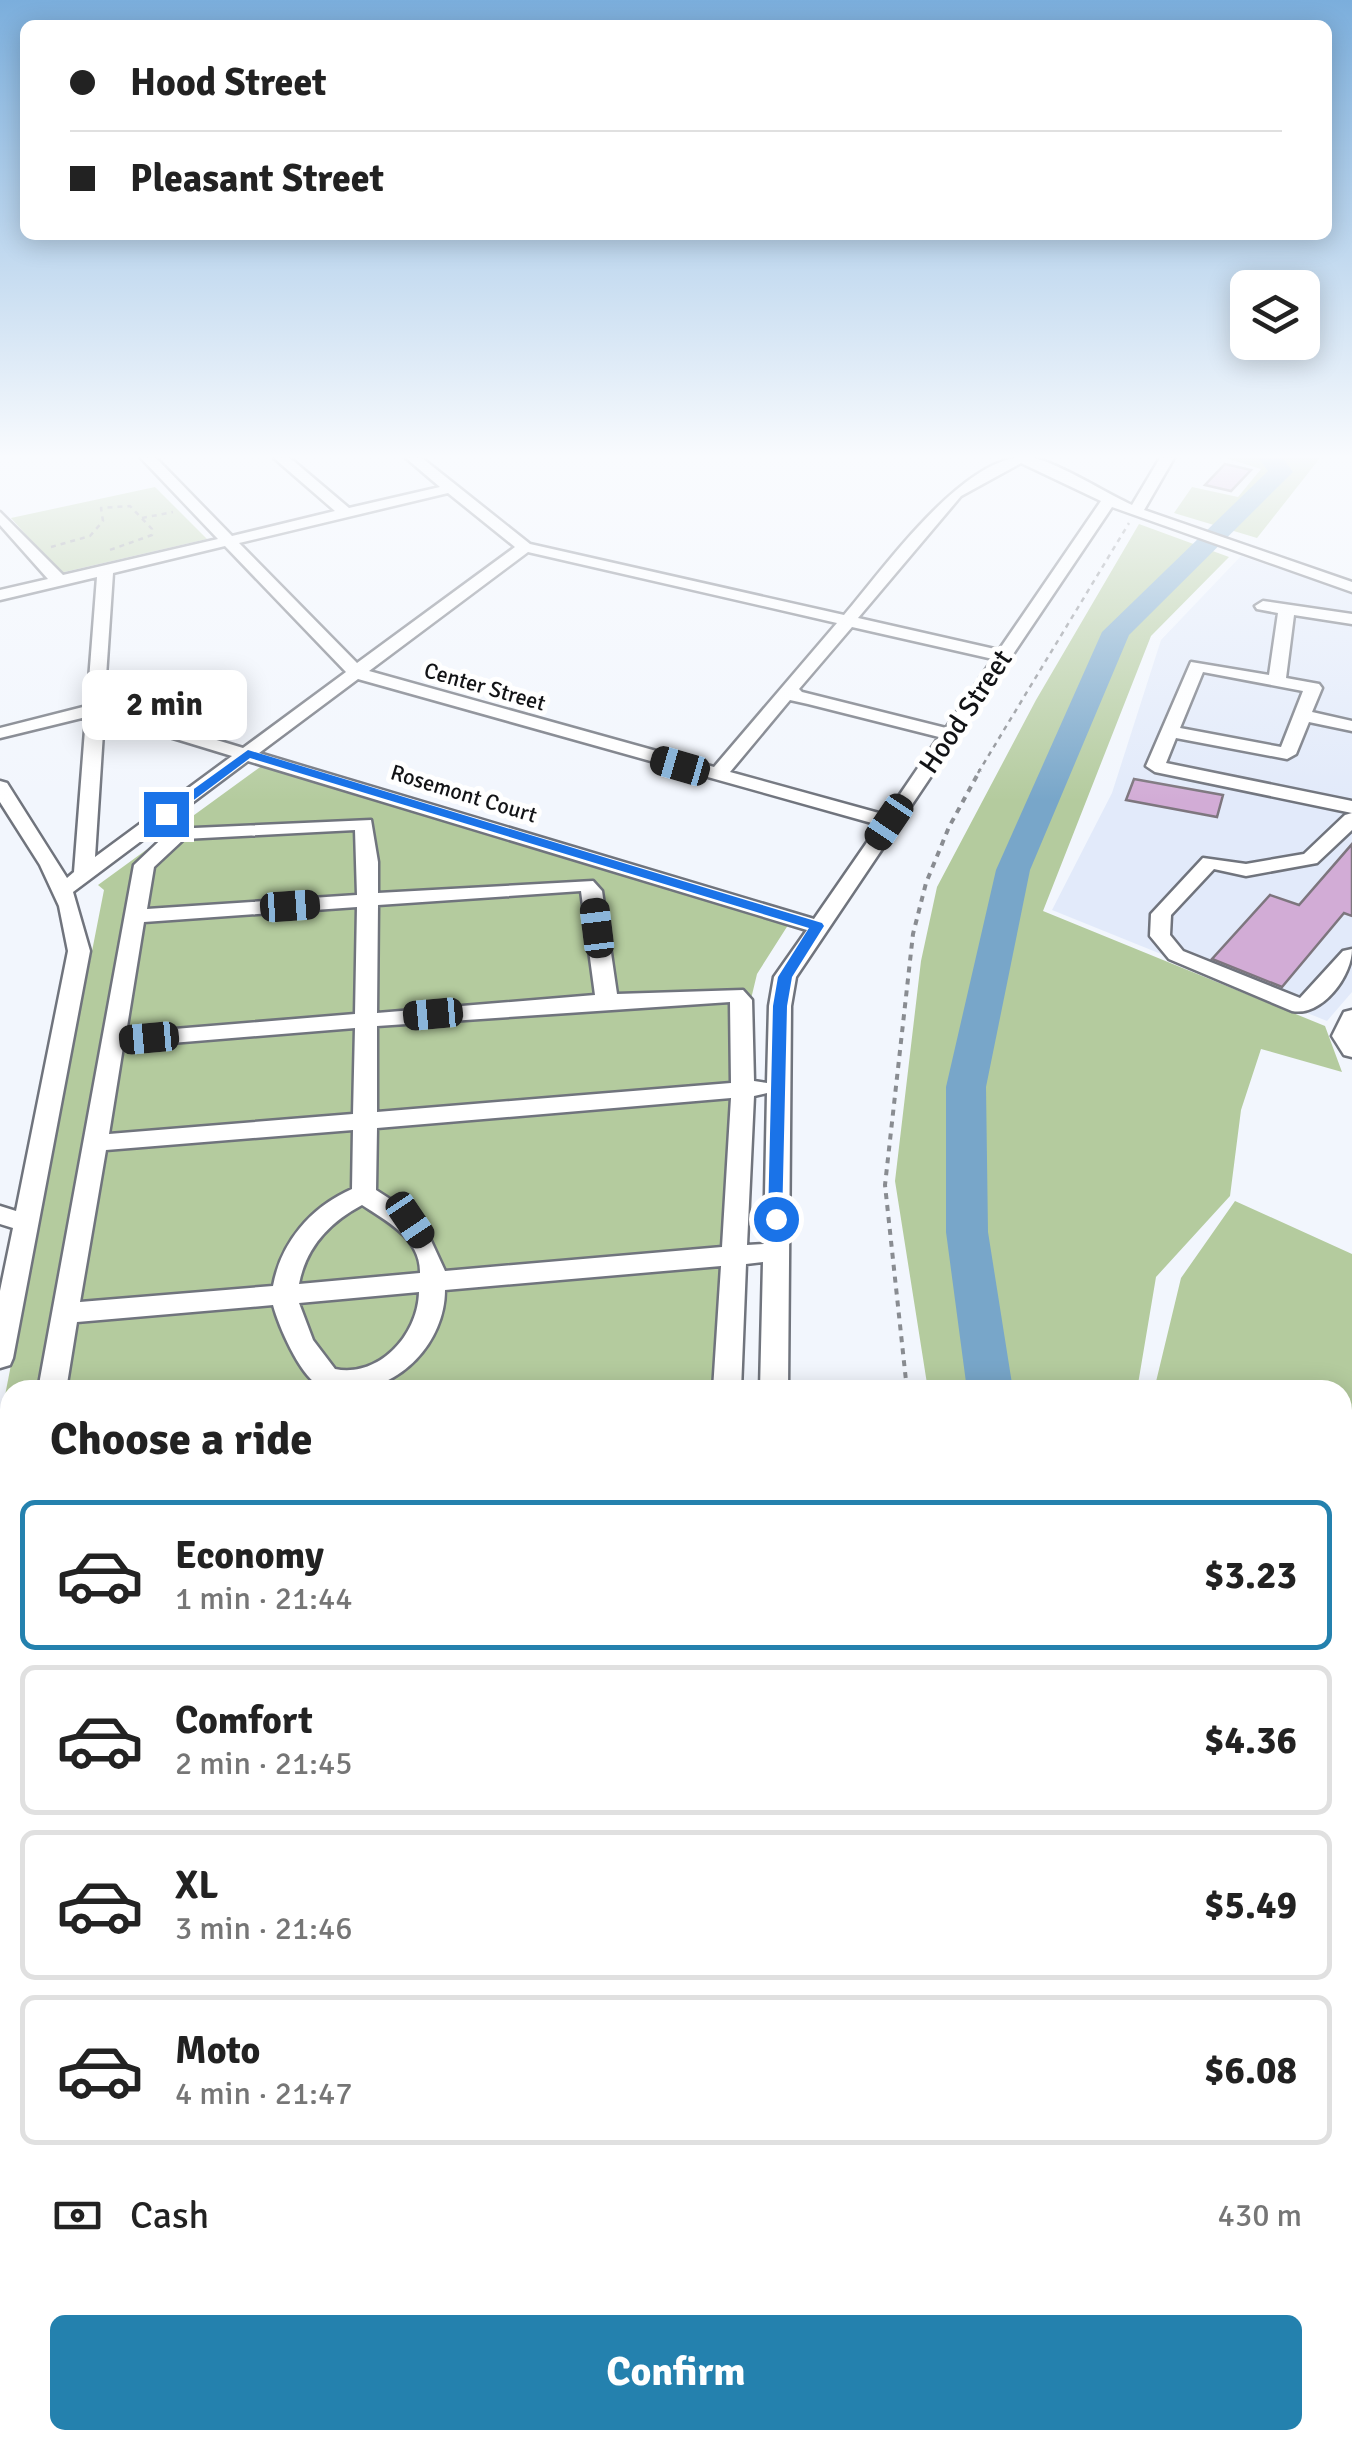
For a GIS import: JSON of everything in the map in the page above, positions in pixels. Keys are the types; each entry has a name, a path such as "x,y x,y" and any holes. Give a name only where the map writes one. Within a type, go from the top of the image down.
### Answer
{"street":[{"path":"50,572 59,582"},
{"path":"0,595 85,572"},
{"path":"84,875 106,572"},
{"name":"Center Street","path":"259,572 358,674 889,822"},
{"path":"64,888 492,572"},
{"path":"636,572 1002,656"},
{"path":"716,776 887,572"},
{"name":"Hood Street","path":"774,1380 780,1006 785,977 1060,572"},
{"path":"1309,572 1344,584"},
{"path":"1263,606 1352,619"},
{"path":"1278,682 1287,610"},
{"path":"1170,731 1287,754 1312,688 1197,666 1155,766 1352,807"},
{"path":"790,688 796,696 950,734"},
{"path":"0,733 95,709"},
{"name":"Rosemont Court","path":"95,709 817,926"},
{"path":"1303,716 1352,726"},
{"path":"0,787 64,888 77,920 79,951 0,1358"},
{"path":"1351,953 1313,1001 1300,1006 1176,956 1160,936 1160,925 1161,914 1210,862 1246,870 1310,859 1352,819"},
{"path":"54,1380 144,865 180,833 364,824 368,901 362,1120 364,1194"},
{"path":"135,916 586,885 592,891 607,1001"},
{"path":"114,1041 607,1001 735,995 740,1000 744,1089 728,1380"},
{"path":"1351,1050 1343,1036 1352,1017"},
{"path":"96,1143 778,1086"},
{"path":"332,1380 307,1358 282,1295 291,1265 308,1234 343,1202 364,1194 387,1203 410,1220 427,1244 437,1282 417,1338 390,1373 376,1380"},
{"path":"0,1215 26,1223"},
{"path":"67,1313 776,1252"}],"path":[{"path":"906,1380 885,1185 913,934 926,883 949,826 1099,572"}],"shaded area":[{"path":"1225,572 1290,572 1352,593 1352,992 1327,1021 1052,910 1112,793 1161,640"}],"green space":[{"path":"1111,572 1214,572 1151,636 1043,911 1325,1026 1342,1072 1261,1049 1241,1110 1230,1196 1156,1277 1139,1380 926,1380 895,1181 921,961 937,887 1036,700"},
{"path":"263,765 790,922 757,974 751,999 739,1380 8,1380 104,890 98,885"},
{"path":"1235,1201 1352,1254 1352,1380 1156,1380 1181,1278"}],"building":[{"path":"1134,779 1223,795 1217,817 1126,800"},
{"path":"1352,844 1352,916 1344,913 1282,987 1212,959 1270,895 1299,905"}],"waterway":[{"path":"989,1380 967,1232 966,1087 1013,870 1116,632 1178,572"}],"route":[{"path":"166,814 248,754 817,926 785,977 780,1006 776,1219"}]}
